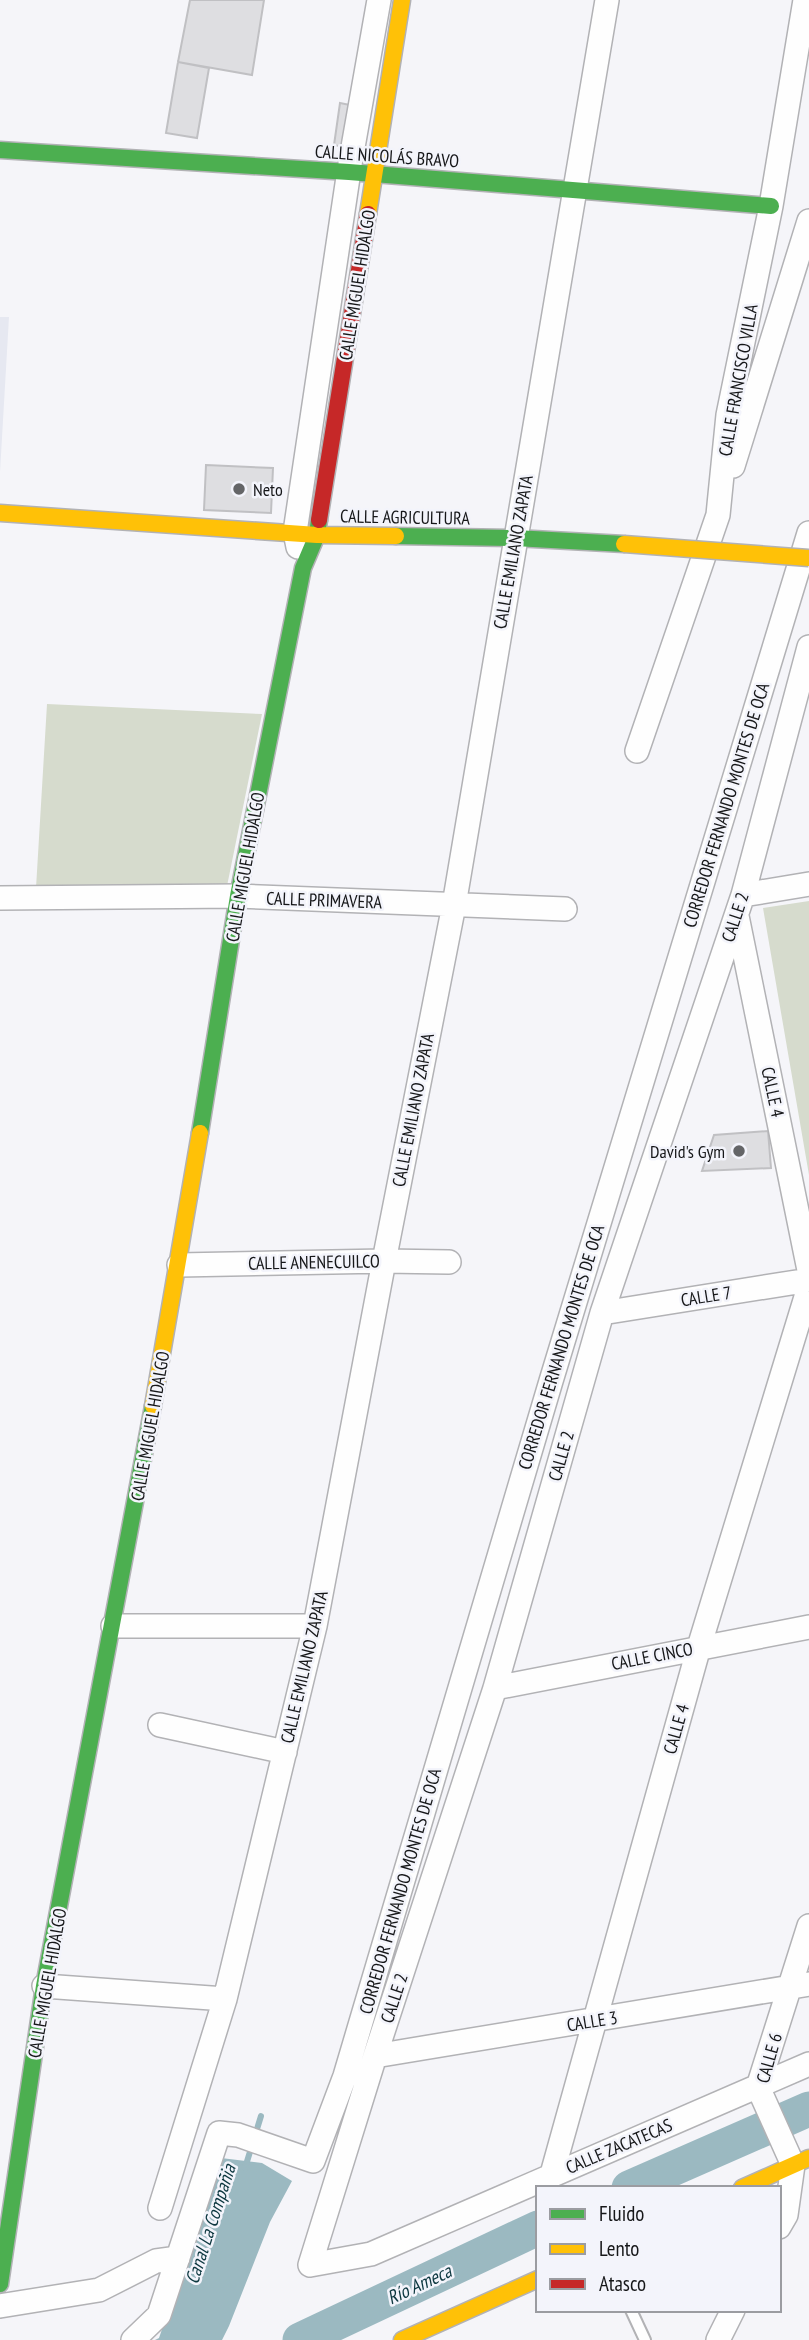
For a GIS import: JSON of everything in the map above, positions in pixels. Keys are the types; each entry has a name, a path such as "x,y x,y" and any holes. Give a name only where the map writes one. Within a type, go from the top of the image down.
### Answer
{"street":[{"name":"CALLE MIGUEL HIDALGO","path":"0,2284 44,1986 179,1265 238,896 303,568 349,172 379,0"},
{"name":"CALLE MIGUEL HIDALGO","path":"306,534 375,175 402,0"},
{"name":"CALLE EMILIANO ZAPATA","path":"160,2208 225,1999 315,1626 454,905 607,0"},
{"name":"CALLE FRANCISCO VILLA","path":"637,751 718,515 728,415 771,206 805,0"},
{"name":"CALLE NICOLÁS BRAVO","path":"0,150 349,172 771,206"},
{"path":"718,515 809,221"},
{"name":"CALLE AGRICULTURA","path":"0,513 306,534 515,538 809,558"},
{"name":"CORREDOR FERNANDO MONTES DE OCA","path":"178,2258 229,2134 313,2161 345,2076 551,1381 809,533"},
{"name":"CALLE 2","path":"310,2265 495,1688 602,1312 740,904 809,647"},
{"path":"740,904 809,884"},
{"name":"CALLE PRIMAVERA","path":"0,898 238,896 565,909"},
{"name":"CALLE 4","path":"740,904 809,1270"},
{"name":"CALLE ANENECUILCO","path":"179,1265 449,1262"},
{"name":"CALLE 7","path":"602,1312 809,1280"},
{"name":"CALLE 4","path":"552,2174 699,1647 809,1287"},
{"path":"113,1626 315,1626"},
{"name":"CALLE CINCO","path":"495,1688 809,1627"},
{"path":"160,1725 285,1752"},
{"name":"CALLE 6","path":"796,2157 758,2087 800,1986 809,1926"},
{"path":"44,1986 225,1999"},
{"name":"CALLE 3","path":"375,2056 800,1986"},
{"name":"CALLE ZACATECAS","path":"310,2265 371,2254 809,2064"},
{"path":"335,2103 365,2088"},
{"path":"745,2186 796,2157"},
{"path":"781,2224 786,2215 796,2157"},
{"path":"0,2306 99,2290 156,2261 178,2258 159,2315 133,2340"},
{"path":"402,2340 536,2280"},
{"path":"718,2340 732,2312"}],"lane":[{"path":"632,2312 645,2340"}],"shaded area":[{"path":"0,317 9,317 0,472"},
{"path":"47,704 262,714 227,886 36,888"},
{"path":"809,901 809,1175 763,908"}],"water":[{"path":"221,2158 262,2163 292,2181 270,2222 222,2340 155,2340 159,2338"}],"building":[{"path":"190,0 264,0 252,75 178,62"},
{"path":"178,62 209,68 197,138 166,133"},
{"path":"340,103 355,106 347,148 334,145"},
{"name":"Neto","path":"206,465 273,468 271,513 204,510"},
{"name":"David's Gym","path":"768,1131 771,1168 702,1171 714,1135"}],"waterway":[{"name":"Río Ameca","path":"634,2186 809,2109"},
{"name":"Canal La Compañia","path":"245,2168 261,2116"},
{"name":"Río Ameca","path":"300,2340 536,2229"}],"traffic: fast":[{"path":"0,150 349,172 771,206"},
{"path":"200,1133 238,896 303,568 317,535 319,520"},
{"path":"396,536 515,538 624,544"},
{"path":"0,2284 44,1986 153,1406"}],"traffic: slow":[{"path":"368,214 402,0"},
{"path":"0,513 317,535 396,536"},
{"path":"624,544 809,558"},
{"path":"153,1406 200,1133"},
{"path":"746,2186 809,2158"},
{"path":"402,2340 536,2280"}],"traffic: jam":[{"path":"319,520 368,214"}],"place":[{"name":"Neto","path":"239,489"},
{"name":"David's Gym","path":"739,1151"}]}
